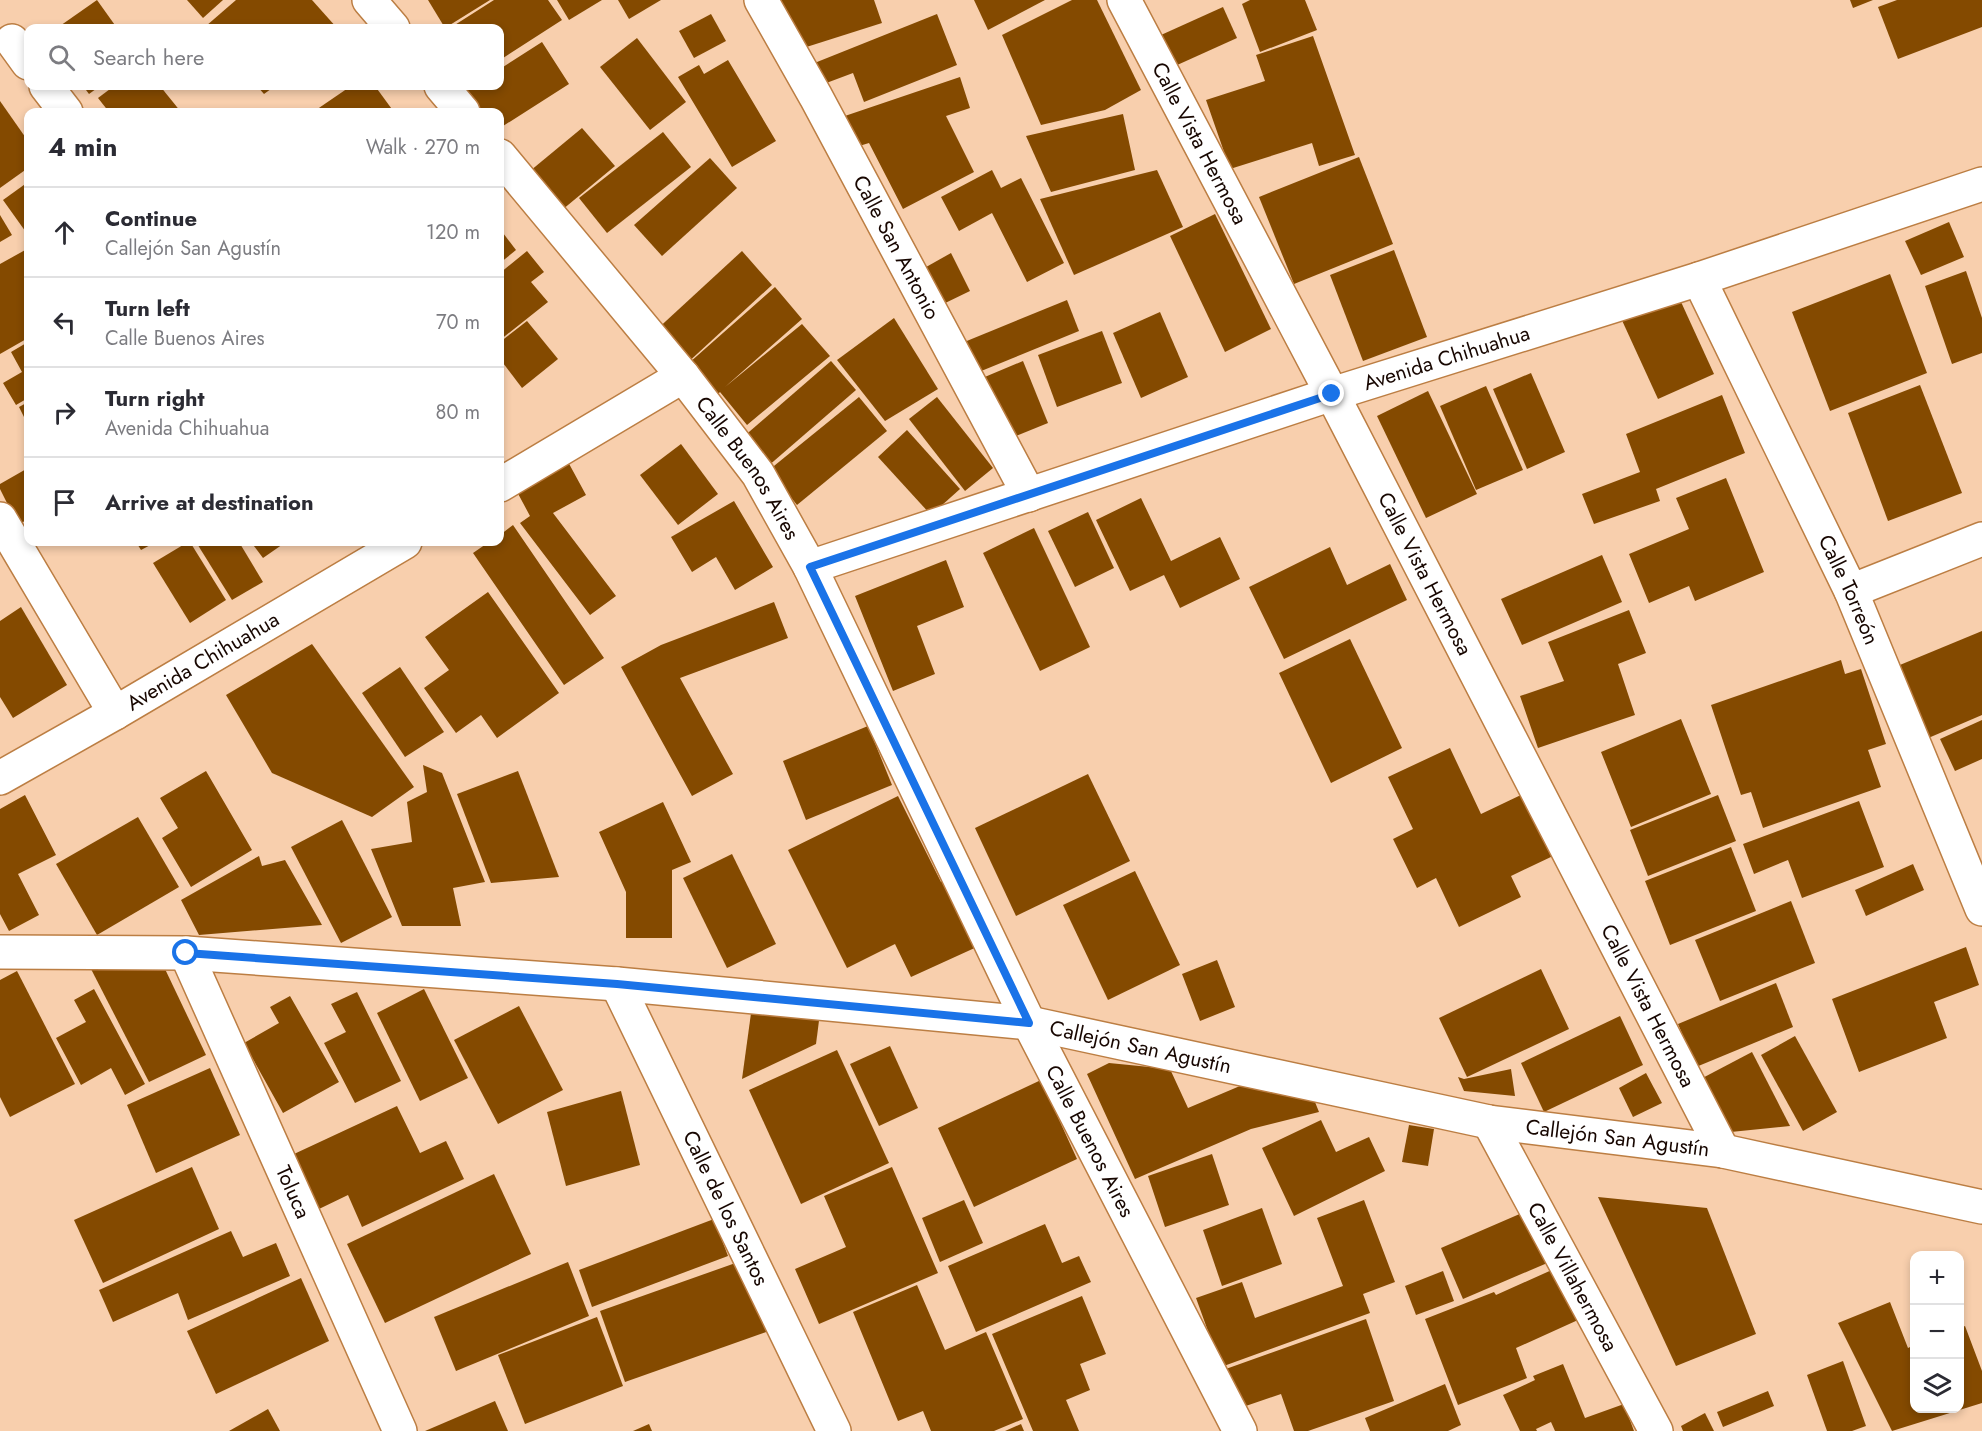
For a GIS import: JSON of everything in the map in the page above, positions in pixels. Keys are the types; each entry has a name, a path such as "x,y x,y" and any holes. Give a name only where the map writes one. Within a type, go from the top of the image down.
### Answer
{"street":[{"path":"369,0 390,24"},
{"name":"Calle San Antonio","path":"761,0 822,108 1029,495"},
{"name":"Calle Vista Hermosa","path":"1124,0 1332,394 1723,1151"},
{"path":"49,90 63,108"},
{"path":"444,90 460,108"},
{"name":"Calle Buenos Aires","path":"504,161 683,376 758,474 810,567 1029,1023 1240,1431"},
{"name":"Avenida Chihuahua","path":"810,567 1332,394 1699,279 1982,184"},
{"name":"Calle Torreón","path":"1699,279 1851,591 1981,906"},
{"path":"504,483 683,376"},
{"path":"0,519 115,713"},
{"path":"1851,591 1982,539"},
{"name":"Avenida Chihuahua","path":"0,778 115,713 392,546"},
{"name":"Callejón San Agustín","path":"0,952 186,953 617,984 1029,1023 1490,1122 1723,1151 1982,1207"},
{"name":"Toluca","path":"186,953 400,1431"},
{"name":"Calle de los Santos","path":"617,984 834,1431"},
{"name":"Calle Villahermosa","path":"1490,1122 1656,1431"}],"building":[{"path":"97,0 114,24 63,24"},
{"path":"187,0 223,0 203,18"},
{"path":"236,0 312,0 333,24 208,24"},
{"path":"428,0 490,0 451,24 443,24"},
{"path":"494,0 548,0 562,20 504,57 504,24 456,24"},
{"path":"557,0 602,0 569,20"},
{"path":"618,0 661,0 629,19"},
{"path":"780,0 874,0 882,23 797,50"},
{"path":"974,0 1045,0 988,30"},
{"path":"1072,0 1097,0 1141,90 1105,110 1041,125 1002,35"},
{"path":"1250,0 1305,0 1317,30 1260,52 1242,4"},
{"path":"1850,0 1873,0 1853,8"},
{"path":"1897,0 1982,0 1982,27 1898,59 1878,7"},
{"path":"1223,7 1237,38 1175,66 1161,35"},
{"path":"711,14 726,41 694,58 679,31"},
{"path":"937,14 957,65 864,102 853,73 821,85 812,64"},
{"path":"1313,36 1355,155 1319,166 1312,143 1230,169 1206,100 1265,81 1256,55"},
{"path":"637,38 686,102 650,130 600,67"},
{"path":"542,42 569,84 504,125 504,108 471,108 462,93 467,90 504,90 504,66"},
{"path":"728,60 776,141 732,167 678,77 699,65 704,74"},
{"path":"960,77 970,108 946,116 974,172 903,209 869,143 846,150 836,119"},
{"path":"109,90 163,90 178,108 106,108 98,98"},
{"path":"345,90 378,90 391,108 319,108"},
{"path":"0,101 24,135 24,171 0,188"},
{"path":"1123,114 1135,170 1051,192 1026,136"},
{"path":"582,128 615,166 562,210 530,171"},
{"path":"663,132 691,167 607,233 579,198"},
{"path":"1359,157 1393,244 1294,284 1259,197"},
{"path":"710,158 737,188 662,256 634,225"},
{"path":"992,170 1001,188 1021,178 1064,263 1027,282 992,213 959,231 941,197"},
{"path":"1157,170 1183,227 1074,275 1040,199"},
{"path":"24,185 24,229 3,200"},
{"path":"1215,214 1271,329 1225,352 1170,236"},
{"path":"0,215 12,235 0,242"},
{"path":"1949,222 1964,257 1921,275 1905,241"},
{"path":"504,234 516,250 504,260"},
{"path":"1394,250 1427,337 1363,361 1330,275"},
{"path":"24,251 24,340 0,354 0,264"},
{"path":"527,251 544,272 531,282 548,302 504,337 504,270"},
{"path":"742,251 772,285 684,366 653,333"},
{"path":"951,253 970,291 937,307 919,271"},
{"path":"1966,271 1982,318 1982,353 1952,364 1925,286"},
{"path":"1890,274 1927,373 1830,411 1792,312"},
{"path":"775,287 802,319 725,387 802,324 830,356 747,425 720,392 717,395 689,363"},
{"path":"1676,291 1714,374 1658,399 1620,316"},
{"path":"1067,300 1079,331 969,376 957,345"},
{"path":"1160,312 1188,377 1141,398 1113,333"},
{"path":"894,318 938,389 885,421 837,360"},
{"path":"527,321 558,359 522,388 504,364 504,339"},
{"path":"1102,331 1122,383 1057,407 1038,355"},
{"path":"24,344 24,400 16,405 3,383 22,372 11,352"},
{"path":"831,361 856,390 767,467 742,438"},
{"path":"1023,361 1048,423 1006,440 980,379"},
{"path":"1531,373 1565,452 1527,469 1493,389"},
{"path":"1920,385 1962,493 1888,521 1848,413"},
{"path":"1486,386 1523,470 1476,490 1440,406"},
{"path":"1428,391 1477,494 1426,518 1377,416"},
{"path":"1722,395 1745,453 1656,489 1660,501 1594,524 1582,494 1640,472 1626,434"},
{"path":"859,397 887,431 797,505 769,470"},
{"path":"937,397 993,468 965,491 909,419"},
{"path":"24,404 24,417 19,407"},
{"path":"907,430 960,489 931,515 878,457"},
{"path":"681,444 718,494 678,525 640,475"},
{"path":"567,460 586,495 553,513 616,596 590,615 520,523 530,516 515,488"},
{"path":"24,470 24,521 18,525 0,489 0,484"},
{"path":"1726,478 1764,572 1695,601 1689,586 1649,603 1629,554 1689,529 1676,498"},
{"path":"1141,498 1171,561 1220,537 1240,579 1180,608 1164,575 1130,591 1096,520"},
{"path":"734,501 773,567 735,590 716,557 692,572 671,537"},
{"path":"1088,512 1114,568 1075,587 1048,531"},
{"path":"513,525 604,658 564,685 473,553 483,546 504,546 504,532"},
{"path":"1034,528 1090,647 1040,671 983,553"},
{"path":"181,546 192,546 226,600 190,623 153,563"},
{"path":"198,546 241,546 263,582 232,600"},
{"path":"254,546 280,546 263,558"},
{"path":"1330,547 1347,585 1390,564 1407,600 1284,659 1249,587"},
{"path":"1602,555 1622,602 1522,645 1501,599"},
{"path":"946,560 964,607 917,626 935,674 893,691 855,596"},
{"path":"488,592 559,693 497,738 481,715 456,733 424,688 449,670 425,637"},
{"path":"774,602 788,638 680,678 733,774 692,796 621,667 661,645"},
{"path":"21,607 67,685 13,718 0,697 0,621"},
{"path":"1629,610 1646,653 1618,664 1635,715 1538,748 1520,696 1564,681 1548,642"},
{"path":"1982,631 1982,715 1926,739 1895,667"},
{"path":"1350,639 1402,748 1331,783 1279,673"},
{"path":"312,644 414,787 372,817 272,773 226,695"},
{"path":"1841,660 1845,674 1861,669 1886,744 1868,750 1881,787 1763,828 1751,792 1741,795 1711,705"},
{"path":"400,667 444,732 405,757 362,693"},
{"path":"1681,719 1711,794 1631,827 1601,752"},
{"path":"1982,720 1982,759 1955,771 1940,739"},
{"path":"868,726 892,785 806,820 783,761"},
{"path":"1450,748 1481,814 1523,794 1553,856 1511,876 1521,897 1459,927 1436,878 1417,888 1393,839 1413,829 1388,777"},
{"path":"423,765 442,773 485,882 453,888 461,926 402,926 371,849 412,842 407,802 427,792"},
{"path":"206,771 252,850 191,887 162,838 178,828 160,798"},
{"path":"518,771 559,877 491,883 457,794"},
{"path":"1088,774 1130,861 1016,916 975,828"},
{"path":"25,795 56,855 18,874 39,915 9,931 0,914 0,809"},
{"path":"1718,795 1736,841 1648,876 1630,830"},
{"path":"898,796 941,882 947,878 979,946 911,977 895,944 847,968 788,850"},
{"path":"1859,801 1884,867 1802,898 1788,860 1754,874 1743,844"},
{"path":"663,802 691,862 672,870 672,938 626,938 626,892 599,832"},
{"path":"138,817 179,887 97,935 56,864"},
{"path":"342,820 392,917 341,943 291,847"},
{"path":"1731,847 1756,911 1670,945 1645,881"},
{"path":"732,854 776,944 727,968 683,878"},
{"path":"259,856 262,866 285,860 322,925 199,935 181,900"},
{"path":"1913,864 1924,890 1866,916 1855,890"},
{"path":"1135,871 1180,965 1108,1000 1063,905"},
{"path":"1791,901 1815,963 1720,1001 1695,940"},
{"path":"1966,947 1979,985 1934,1002 1947,1038 1859,1072 1832,999"},
{"path":"1217,960 1235,1007 1200,1021 1182,974"},
{"path":"91,969 165,969 206,1055 149,1082"},
{"path":"1541,969 1569,1029 1467,1077 1439,1018"},
{"path":"17,971 75,1084 10,1117 0,1097 0,980"},
{"path":"1776,983 1793,1027 1696,1067 1678,1024"},
{"path":"94,989 145,1084 125,1095 111,1068 81,1085 56,1038 86,1022 74,1000"},
{"path":"424,989 468,1078 420,1101 377,1013"},
{"path":"357,992 401,1081 355,1103 324,1043 346,1032 331,1004"},
{"path":"290,996 339,1082 283,1113 244,1043 279,1023 270,1007"},
{"path":"519,1006 563,1090 498,1124 454,1040"},
{"path":"752,1006 820,1013 816,1044 742,1079"},
{"path":"1620,1016 1643,1065 1544,1112 1521,1063"},
{"path":"1795,1036 1837,1112 1803,1131 1761,1055"},
{"path":"890,1046 918,1108 879,1126 850,1064"},
{"path":"837,1050 889,1163 801,1204 749,1090"},
{"path":"1752,1052 1790,1126 1721,1133 1693,1083"},
{"path":"1109,1063 1170,1069 1188,1108 1247,1083 1315,1102 1319,1112 1251,1129 1135,1179 1087,1074"},
{"path":"210,1068 240,1135 156,1173 127,1105"},
{"path":"1511,1069 1515,1096 1464,1091 1458,1077 1464,1079"},
{"path":"1646,1073 1662,1103 1633,1117 1619,1088"},
{"path":"1041,1080 1077,1159 974,1207 938,1128"},
{"path":"621,1091 640,1165 566,1186 547,1112"},
{"path":"397,1106 420,1153 446,1141 464,1179 362,1227 348,1195 319,1209 294,1154"},
{"path":"1321,1120 1336,1152 1369,1137 1385,1171 1294,1216 1262,1148"},
{"path":"1409,1125 1434,1129 1428,1166 1402,1162"},
{"path":"1212,1154 1229,1205 1165,1227 1148,1176"},
{"path":"192,1167 219,1229 103,1283 74,1220"},
{"path":"892,1167 938,1273 819,1324 795,1269 846,1247 824,1196"},
{"path":"494,1174 531,1254 385,1323 347,1244"},
{"path":"1598,1197 1707,1208 1756,1334 1676,1366"},
{"path":"964,1200 983,1243 940,1262 922,1218"},
{"path":"1364,1200 1395,1282 1363,1294 1370,1313 1221,1367 1196,1298 1242,1282 1255,1318 1343,1286 1317,1218"},
{"path":"1262,1208 1282,1264 1222,1286 1203,1230"},
{"path":"1529,1210 1552,1261 1463,1299 1441,1248"},
{"path":"714,1219 728,1256 592,1307 579,1270"},
{"path":"1045,1224 1062,1263 1079,1256 1091,1282 976,1332 948,1266"},
{"path":"231,1231 243,1257 276,1243 290,1276 188,1320 178,1293 113,1322 99,1290"},
{"path":"744,1260 769,1331 625,1382 600,1311"},
{"path":"568,1262 589,1316 456,1371 434,1317"},
{"path":"1554,1269 1578,1320 1516,1348 1527,1378 1458,1405 1425,1319 1494,1292 1496,1295"},
{"path":"1443,1271 1454,1301 1416,1315 1405,1286"},
{"path":"301,1278 329,1341 216,1394 187,1331"},
{"path":"917,1285 945,1350 986,1332 1023,1419 994,1431 931,1431 923,1411 898,1421 853,1312"},
{"path":"1082,1296 1106,1354 1080,1364 1090,1390 1066,1400 1079,1431 1033,1431 992,1334"},
{"path":"1890,1302 1908,1348 1910,1347 1910,1413 1950,1413 1892,1431 1838,1323"},
{"path":"597,1317 623,1386 525,1424 498,1355"},
{"path":"1366,1319 1394,1401 1308,1431 1294,1431 1281,1394 1237,1409 1223,1370"},
{"path":"1965,1326 1982,1371 1982,1403 1964,1409"},
{"path":"1843,1361 1866,1426 1852,1431 1827,1431 1807,1375"},
{"path":"1563,1364 1585,1418 1624,1404 1634,1431 1555,1431 1551,1422 1536,1429 1537,1431 1520,1431 1503,1395 1535,1380 1533,1376"},
{"path":"1445,1384 1461,1425 1448,1431 1370,1431 1365,1418"},
{"path":"1768,1391 1774,1406 1723,1427 1717,1412"},
{"path":"495,1401 508,1431 425,1431"},
{"path":"268,1409 280,1431 229,1431"},
{"path":"1705,1413 1714,1431 1683,1431 1681,1426"},
{"path":"649,1424 652,1431 633,1431"},
{"path":"1021,1424 1024,1431 1005,1431"}],"route":[{"path":"186,953 617,984 1029,1023 810,567 1332,394"}]}
